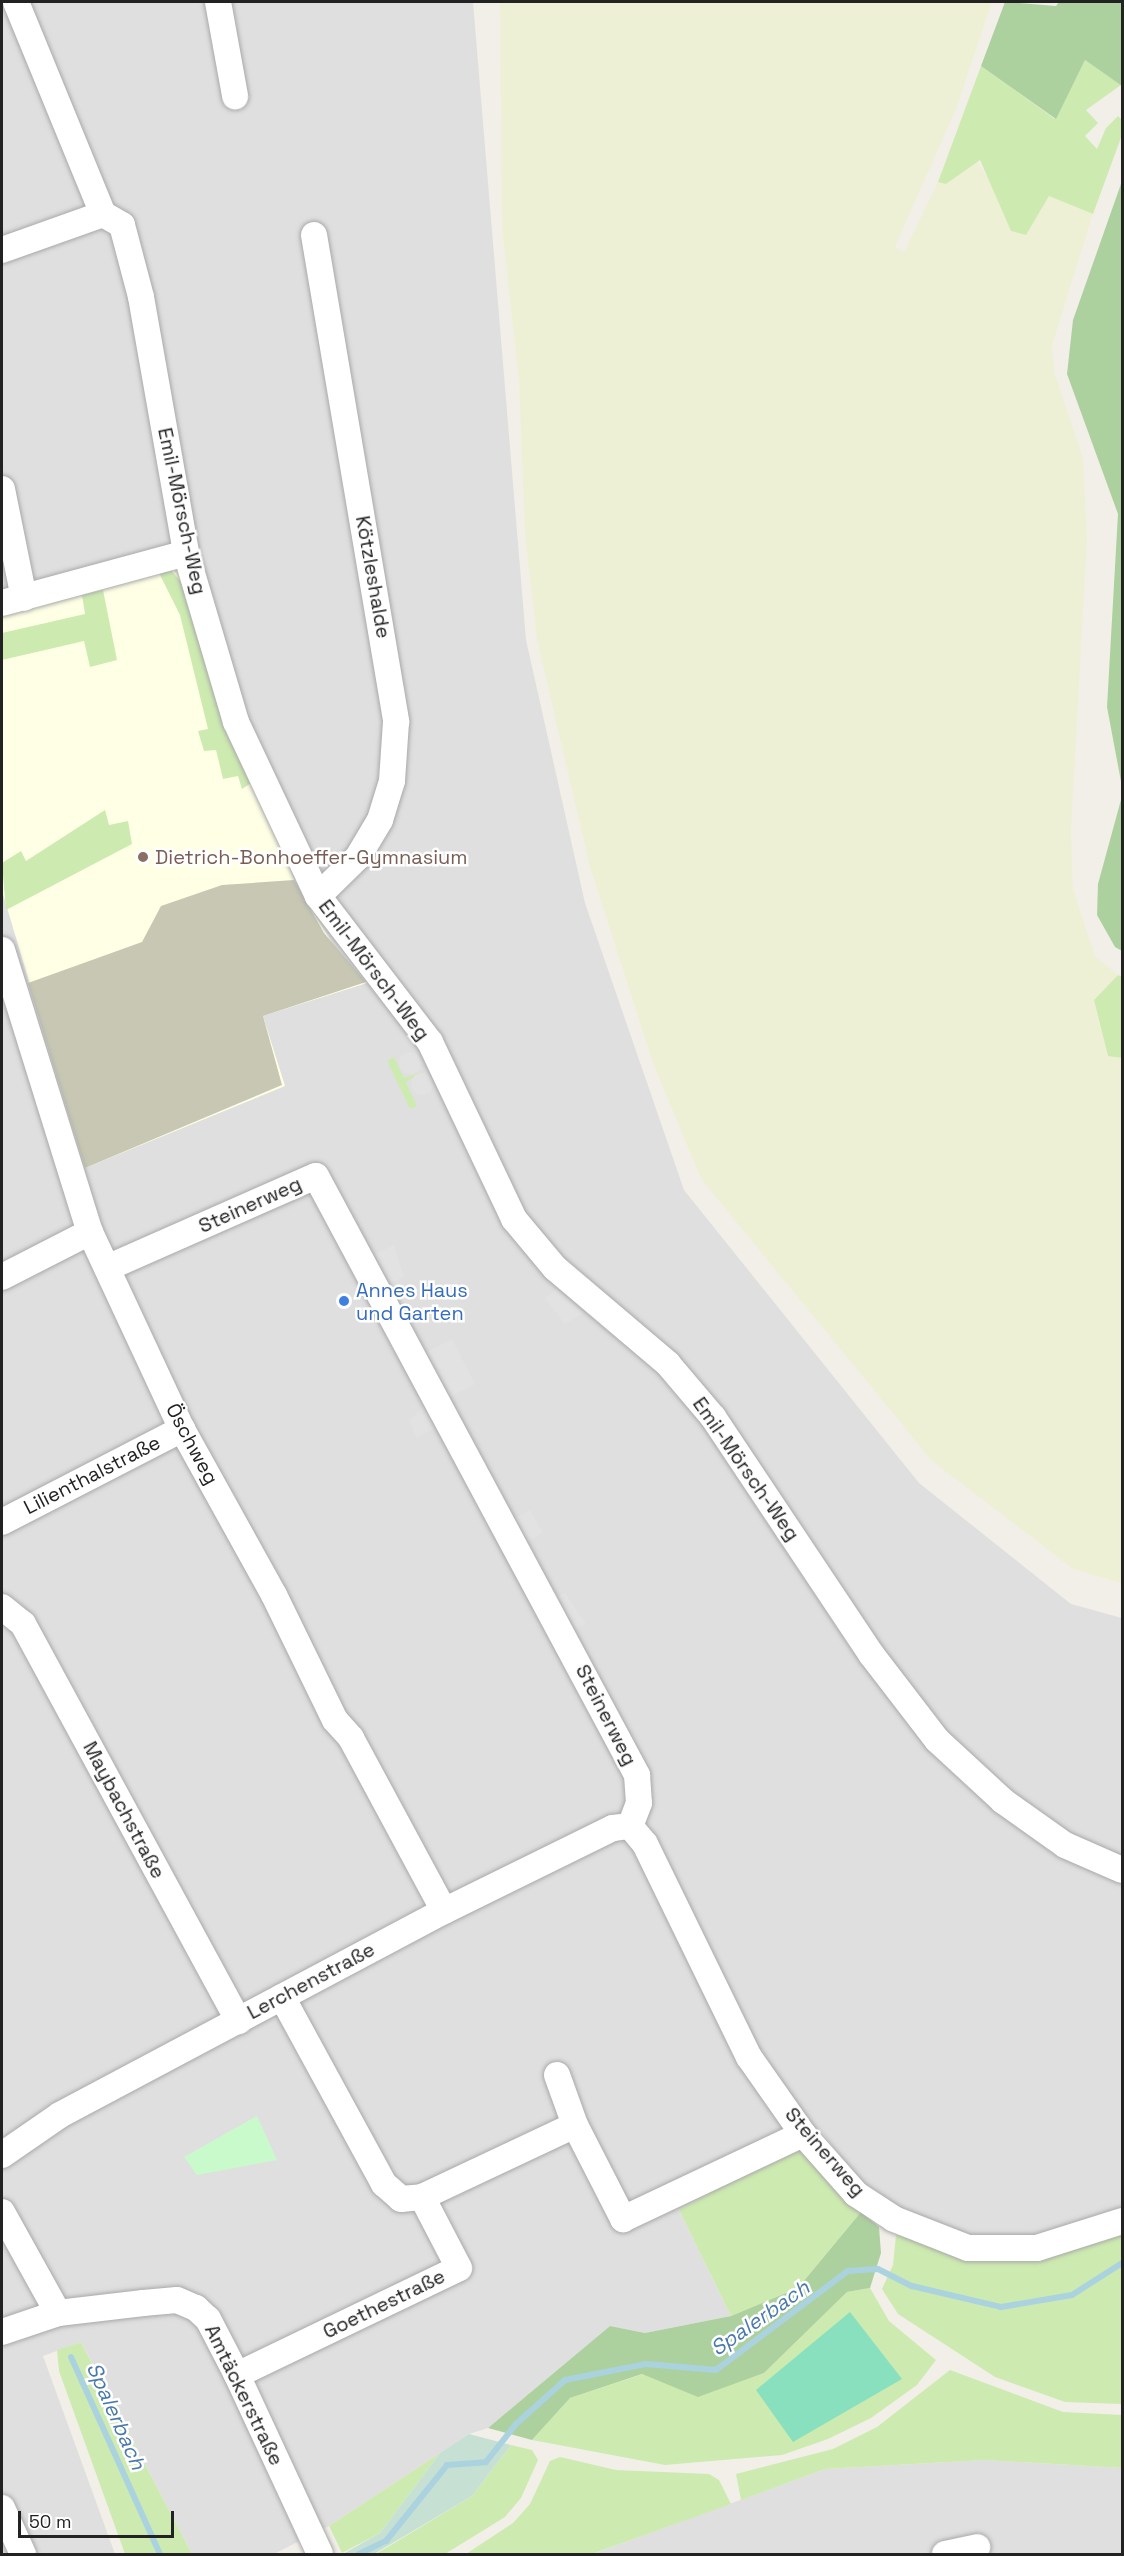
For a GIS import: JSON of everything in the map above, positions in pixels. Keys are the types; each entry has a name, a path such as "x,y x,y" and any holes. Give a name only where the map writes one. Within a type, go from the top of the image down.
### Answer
{"street":[{"name":"Emil-Mörsch-Weg","path":"16,2 103,214 122,225 141,297 186,553 236,722 318,896 430,1042 514,1219 555,1268 668,1364 713,1417 871,1654 937,1740 1003,1801 1056,1839 1122,1870"},
{"path":"218,2 235,96"},
{"path":"2,250 103,214"},
{"name":"Kötzleshalde","path":"314,235 396,722 392,782 380,820 357,857 318,896"},
{"path":"2,489 13,600 186,553"},
{"name":"Öschweg","path":"2,950 90,1232 182,1429 274,1594 335,1720 351,1738 444,1911"},
{"name":"Steinerweg","path":"107,1268 316,1176 623,1746 640,1790 630,1826 645,1844 749,2057 803,2134 866,2200 894,2219 968,2248 1037,2248 1122,2221"},
{"path":"2,1277 90,1232"},
{"name":"Lilienthalstraße","path":"2,1522 182,1429"},
{"name":"Maybachstraße","path":"2,1607 23,1624 239,2020"},
{"name":"Lerchenstraße","path":"2,2155 60,2115 444,1911 613,1828 630,1826"},
{"path":"282,1997 384,2184 401,2199 422,2197 575,2125"},
{"path":"557,2075 575,2125 623,2219 803,2134"},
{"name":"Goethestraße","path":"237,2375 459,2268 422,2197"},
{"path":"2,2212 58,2313"},
{"name":"Amtäckerstraße","path":"2,2332 58,2313 177,2300 208,2319 237,2375 320,2554"},
{"path":"2,2508 23,2554"}],"shaded area":[{"path":"2,2 473,2 526,640 585,903 684,1190 919,1483 1071,1604 1122,1618 1122,2211 1038,2239 975,2242 870,2196 820,2129 679,2210 731,2316 645,2333 610,2326 488,2428 469,2434 329,2526 274,2554 192,2554 81,2342 43,2356 115,2554 2,2554"},
{"path":"500,2 992,2 956,109 895,247 904,252 938,182 946,184 976,160 1026,235 1049,196 1093,214 1052,346 1055,374 1083,458 1087,541 1071,830 1073,889 1095,956 1118,975 1094,1000 1108,1055 1122,1059 1122,1583 1073,1569 932,1461 701,1179 653,1063 590,867 537,640 525,534 519,382 502,229"},
{"name":"Dietrich-Bonhoeffer-Gymnasium","path":"180,566 224,725 267,805 297,887 343,960 367,983 263,1016 285,1086 85,1168 2,891 2,611"},
{"path":"294,880 324,933 366,982 263,1016 282,1085 85,1168 28,983 142,942 161,906 222,885"},
{"path":"410,1052 418,1055 421,1063 418,1071 410,1074 402,1071 399,1063 402,1055"},
{"path":"422,1073 430,1076 433,1084 430,1092 422,1095 414,1092 411,1084 414,1076"},
{"path":"394,1245 404,1277 390,1284 375,1254"},
{"path":"557,1289 583,1313 565,1324 545,1298"},
{"path":"452,1339 475,1384 450,1397 427,1352"},
{"path":"426,1404 437,1427 417,1438 409,1421"},
{"path":"530,1510 543,1533 526,1542 513,1519"},
{"path":"565,1593 586,1624 572,1630 555,1598"},
{"path":"469,2434 511,2445 472,2496 374,2554 343,2554 380,2533 440,2453"},
{"path":"984,2460 1122,2468 1122,2554 593,2554 825,2469"}],"green space":[{"path":"1005,2 1056,6 1059,2 1122,2 1122,86 1085,60 1056,119 981,66"},
{"path":"1085,60 1121,85 1086,110 1098,123 1085,136 1097,149 1106,128 1118,116 1122,120 1122,135 1093,214 1049,196 1026,235 1011,231 980,160 946,184 938,182 981,66 1055,119"},
{"path":"1122,181 1122,787 1107,707 1118,514 1067,374 1073,320"},
{"path":"171,570 186,588 224,725 251,783 242,789 238,776 223,779 216,750 204,751 198,731 208,729 180,615 158,571"},
{"path":"103,590 117,660 90,667 84,641 2,660 2,633 85,614 82,595"},
{"path":"1122,796 1122,951 1115,947 1097,915 1098,884"},
{"path":"105,810 109,825 128,821 132,844 6,910 2,863 21,851 26,861"},
{"path":"1118,975 1122,977 1122,1058 1108,1056 1094,1000"},
{"path":"394,1057 404,1078 425,1071 406,1082 417,1106 410,1109 387,1061"},
{"path":"257,2116 277,2160 197,2175 184,2157"},
{"path":"799,2143 861,2212 798,2288 731,2316 679,2210"},
{"path":"861,2212 879,2227 881,2253 870,2288 847,2292 764,2373 698,2397 642,2374 570,2398 532,2440 488,2428 610,2326 645,2333 731,2316 798,2288"},
{"path":"1122,2230 1122,2404 1065,2402 995,2377 898,2314 882,2289 893,2265 896,2235 965,2255"},
{"path":"870,2288 889,2321 936,2360 917,2385 871,2418 828,2439 782,2455 665,2465 532,2440 570,2398 643,2374 698,2396 764,2373 847,2292"},
{"path":"850,2312 902,2379 793,2442 756,2390"},
{"path":"81,2342 192,2554 125,2554 59,2371 57,2350"},
{"path":"950,2370 1063,2412 1122,2415 1122,2468 984,2460 825,2469 741,2500 736,2474 833,2449 877,2427"},
{"path":"511,2445 532,2450 538,2460 521,2498 505,2517 445,2554 376,2554 472,2496"},
{"path":"440,2453 380,2533 342,2553 329,2526"},
{"path":"560,2457 616,2470 709,2474 719,2480 731,2504 592,2554 466,2554 513,2523 530,2504 550,2461"}],"waterway":[{"name":"Spalerbach","path":"359,2554 386,2541 447,2465 486,2462 516,2424 565,2380 646,2364 716,2370 848,2271 878,2269 912,2286 1001,2307 1072,2295 1122,2263"},
{"name":"Spalerbach","path":"71,2357 160,2554"}],"place":[{"name":"Dietrich-Bonhoeffer-Gymnasium","path":"143,857"},
{"name":"Annes Haus und Garten","path":"344,1301"}]}
